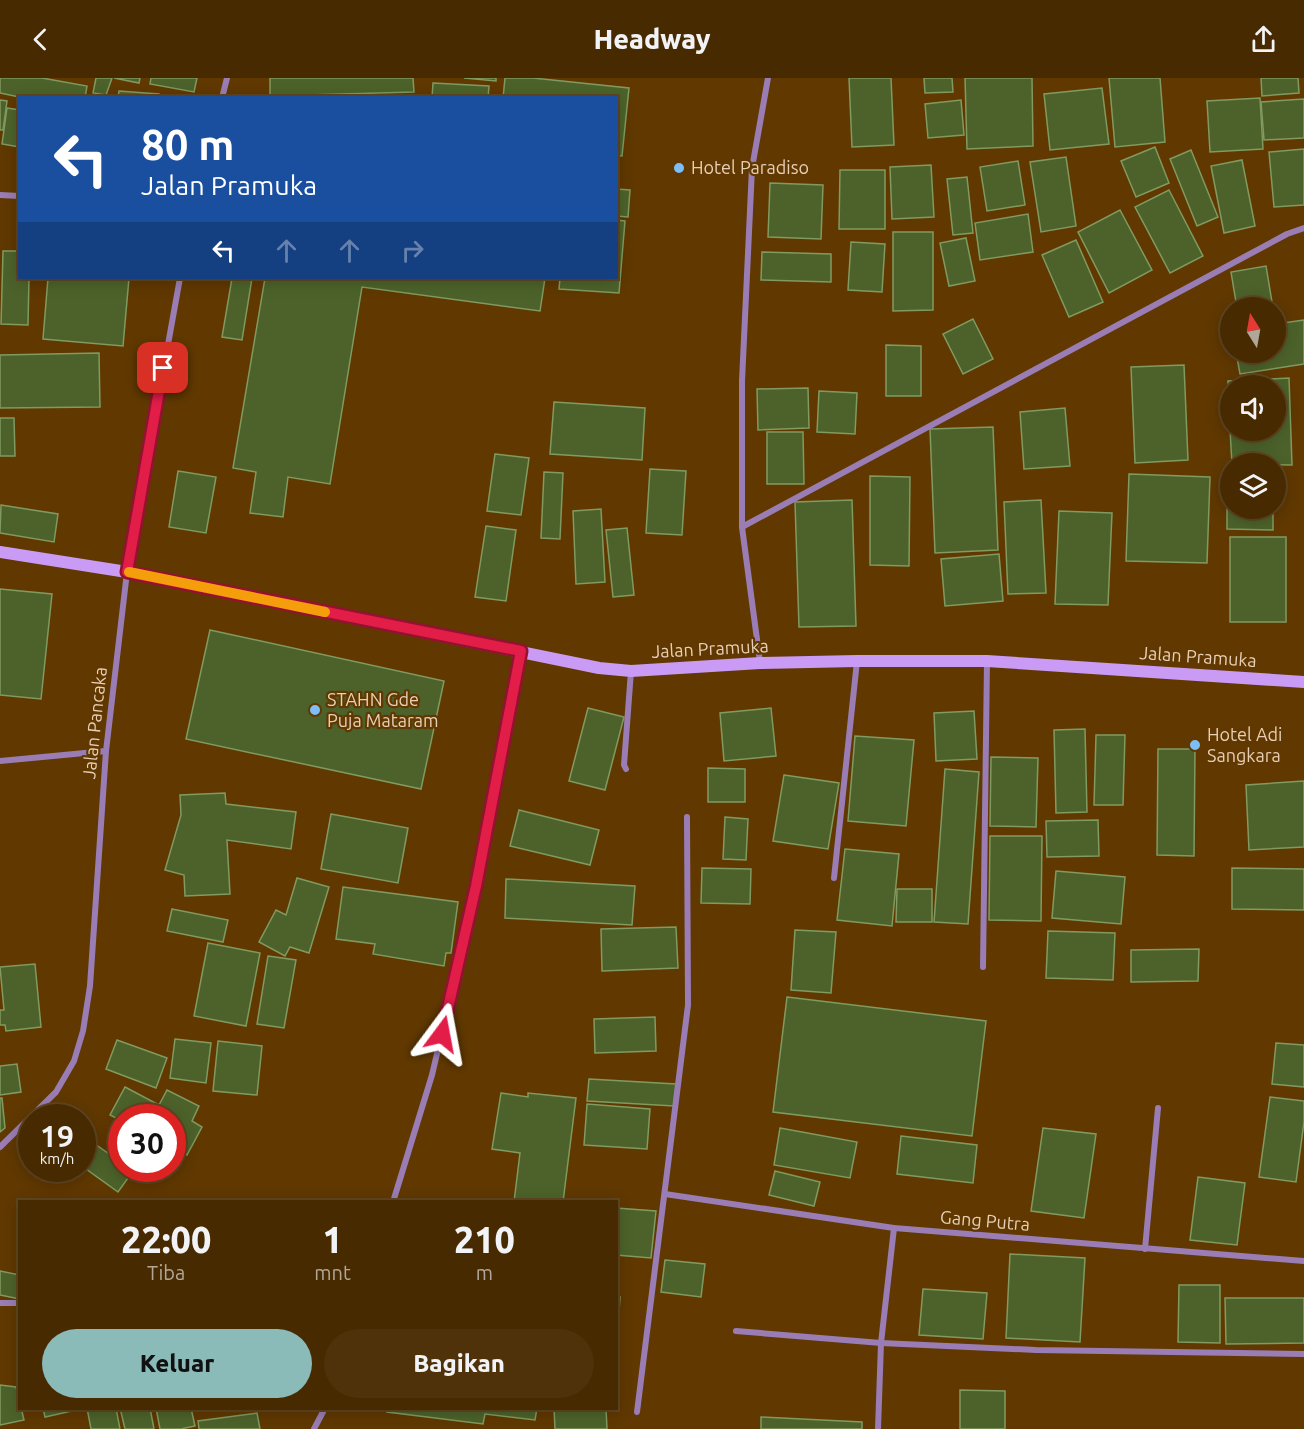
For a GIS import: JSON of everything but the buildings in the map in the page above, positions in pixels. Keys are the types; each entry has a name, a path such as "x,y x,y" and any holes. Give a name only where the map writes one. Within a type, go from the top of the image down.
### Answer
{"street":[{"path":"222,96 227,78"},
{"path":"760,663 742,527 742,381 752,168 768,78"},
{"path":"0,195 18,196"},
{"path":"742,527 1277,240 1304,228"},
{"name":"Jalan Pancaka","path":"0,1147 56,1092 74,1061 83,1031 90,986 106,751 127,572 180,279"},
{"name":"Jalan Pramuka","path":"0,552 127,572 598,668 631,671 677,670 760,663 987,661 1304,682"},
{"path":"394,1200 432,1076 476,886 521,651"},
{"path":"834,878 857,661"},
{"path":"983,967 987,661"},
{"path":"626,769 624,765 631,671"},
{"path":"0,761 106,751"},
{"path":"636,1412 688,1005 687,817"},
{"path":"1145,1250 1158,1108"},
{"name":"Gang Putra","path":"665,1194 894,1228 1304,1261"},
{"path":"878,1429 881,1343 894,1228"},
{"path":"0,1303 18,1303"},
{"path":"736,1331 881,1343 1036,1350 1304,1354"},
{"path":"314,1429 324,1410"}],"slow traffic":[{"path":"129,572 325,612"}],"place":[{"name":"Hotel Paradiso","path":"679,168"},
{"name":"STAHN Gde Puja Mataram","path":"315,710"},
{"name":"Hotel Adi Sangkara","path":"1195,745"}],"route":[{"path":"163,368 127,572 521,651 476,886 442,1034"}]}
